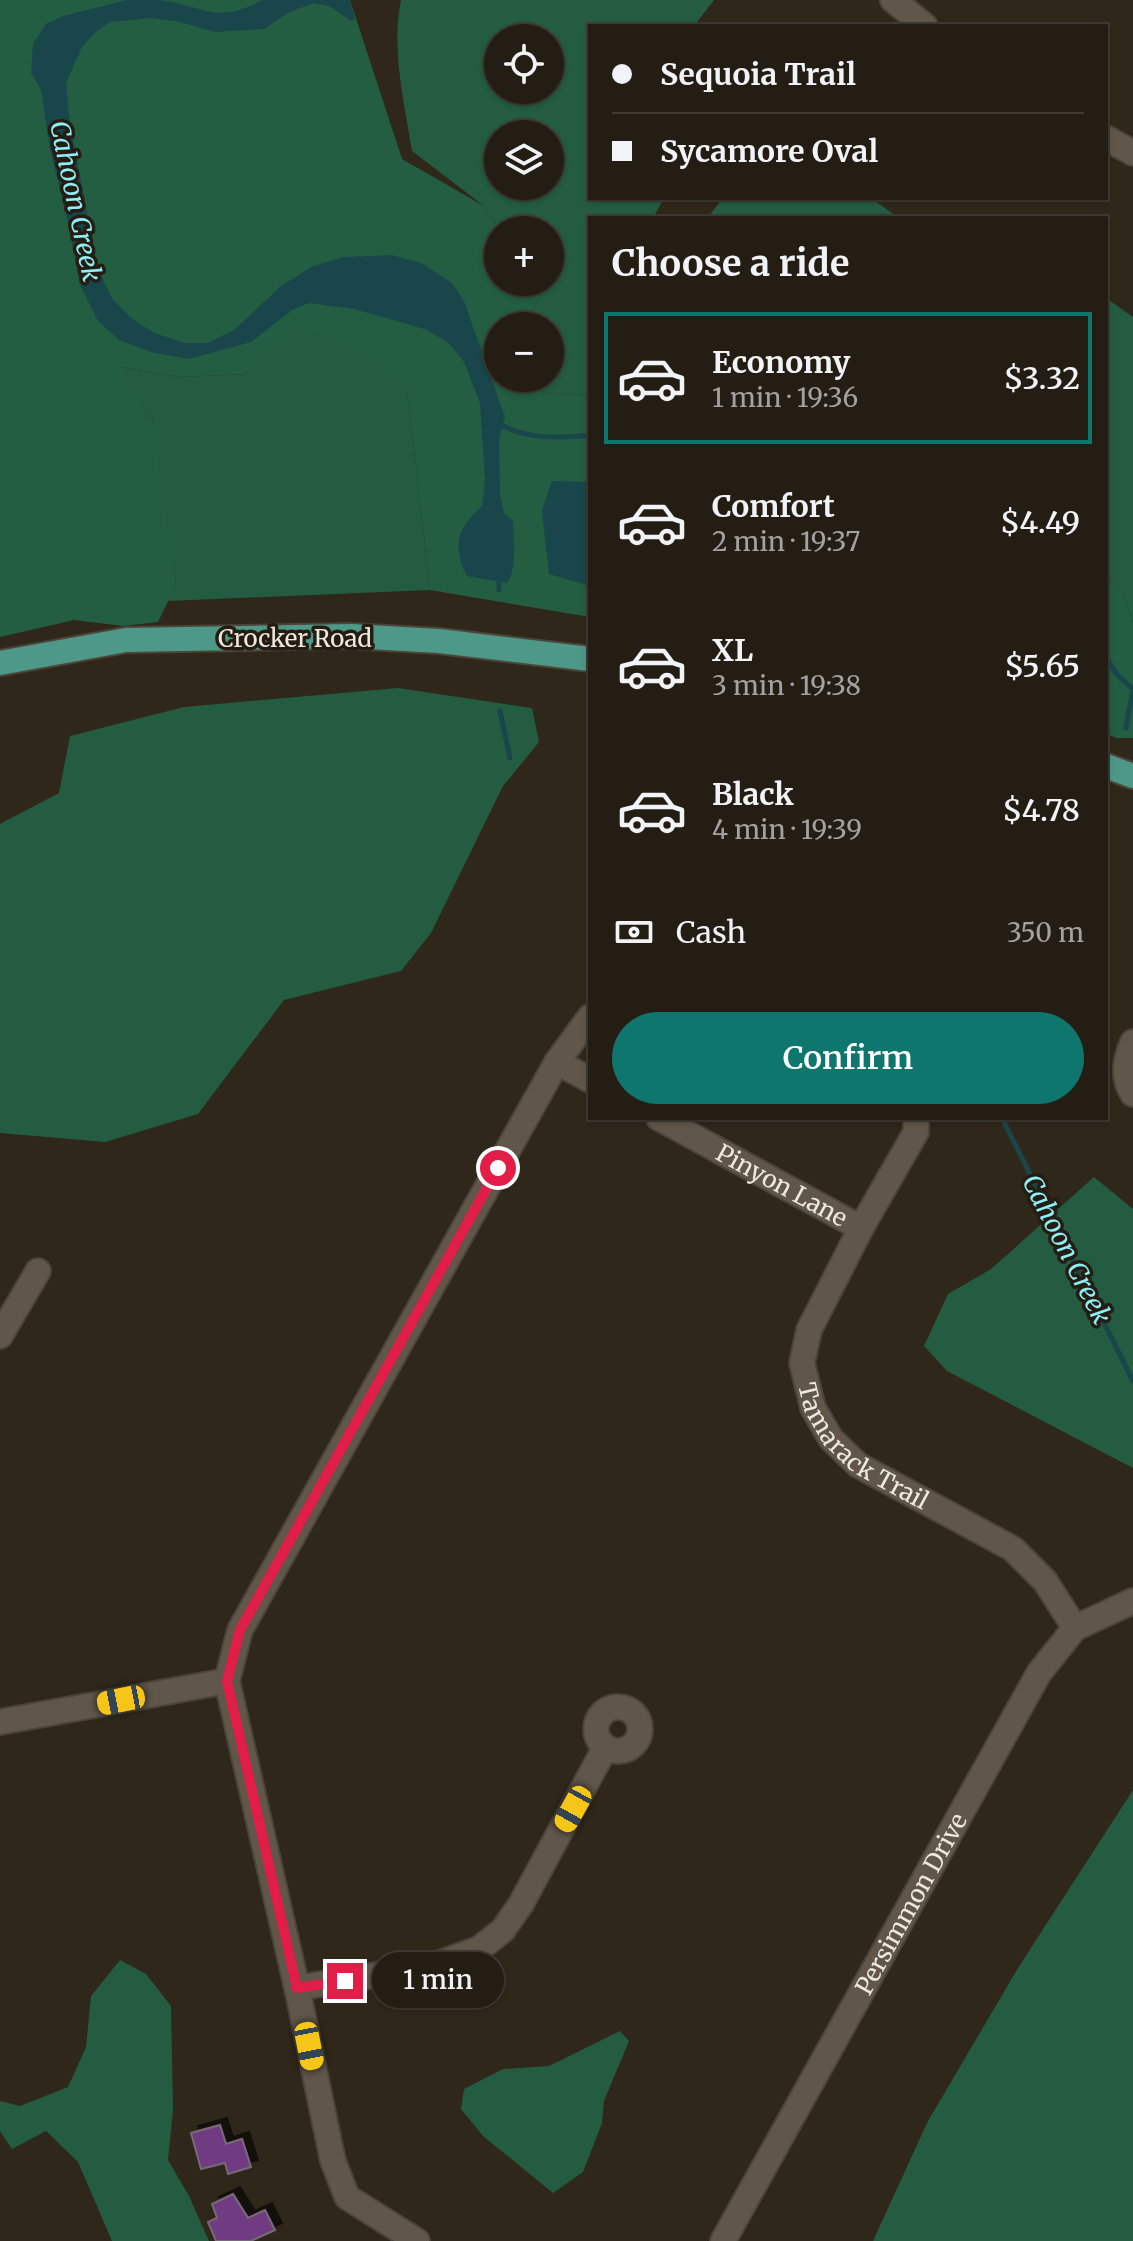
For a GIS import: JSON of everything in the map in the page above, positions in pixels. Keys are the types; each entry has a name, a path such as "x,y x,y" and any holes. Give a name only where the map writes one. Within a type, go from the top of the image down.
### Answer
{"main road":[{"name":"Crocker Road","path":"0,663 126,640 351,636 439,641 588,659"},
{"path":"1108,767 1133,776"}],"street":[{"path":"893,0 923,24"},
{"path":"1108,139 1133,153"},
{"path":"417,2241 347,2197 333,2161 227,1681 240,1630 557,1062 588,1020"},
{"path":"1133,1042 1126,1056 1125,1072 1133,1094"},
{"path":"557,1062 588,1079"},
{"name":"Pinyon Lane","path":"663,1120 861,1228"},
{"name":"Tamarack Trail","path":"916,1120 916,1132 861,1228 809,1330 802,1363 813,1408 831,1439 858,1465 1013,1549 1045,1581 1075,1628"},
{"path":"0,1336 38,1271"},
{"name":"Persimmon Drive","path":"723,2241 1039,1673 1075,1628 1133,1601"},
{"path":"0,1722 227,1681"},
{"path":"297,1988 432,1966 479,1949 491,1940 503,1930 521,1904 605,1748"}],"green space":[{"path":"0,0 350,0 402,159 484,206 490,216 484,216 484,296 540,296 532,312 484,312 484,392 588,396 588,617 430,590 407,388 297,329 246,374 179,377 120,367 152,419 176,585 158,622 123,626 74,620 0,637"},
{"path":"401,0 714,0 696,24 588,24 588,200 663,200 654,216 588,216 588,396 543,392 564,392 564,312 532,312 540,296 564,296 564,216 490,216 484,206 412,151 397,38"},
{"path":"721,200 874,200 896,216 709,216"},
{"path":"1108,299 1133,317 1133,622 1123,593 1108,578"},
{"path":"297,328 373,357 407,388 430,590 168,601 176,584 152,419 119,367 179,377 246,374"},
{"path":"1108,578 1123,593 1133,622 1133,738 1108,735"},
{"path":"398,688 532,708 539,742 503,786 431,933 401,971 284,1000 198,1114 105,1142 0,1133 0,824 59,793 70,736 184,707"},
{"path":"1094,1177 1133,1209 1133,1468 947,1371 924,1346 948,1294 991,1269"},
{"path":"1133,1790 1133,2241 873,2241 928,2121 1018,1968"},
{"path":"120,1960 146,1974 171,2006 173,2110 168,2160 189,2196 209,2241 112,2241 78,2162 46,2131 12,2149 0,2131 0,2101 20,2106 68,2087 86,2047 91,1996"},
{"path":"620,2031 629,2041 604,2101 602,2123 583,2172 553,2193 483,2136 461,2109 464,2089 503,2069 549,2066"}],"water":[{"path":"127,0 159,0 221,13 247,8 262,0 350,0 355,20 329,6 313,3 288,13 264,29 215,32 176,21 149,18 110,22 93,34 81,49 66,83 70,124 94,249 113,300 130,317 154,333 185,343 208,343 234,330 281,286 313,266 344,257 391,255 421,263 452,283 464,301 484,358 484,392 496,392 505,417 499,439 500,494 504,513 513,521 514,553 513,569 507,583 467,576 462,565 459,546 462,530 482,506 485,479 480,403 464,362 449,343 425,329 354,309 309,303 292,310 251,342 189,359 154,353 119,340 98,321 80,285 50,150 41,90 31,73 33,44 46,24 63,16"},
{"path":"552,481 588,482 588,585 549,574 542,510"}],"building":[{"path":"220,2125 226,2144 242,2139 251,2167 228,2174 225,2163 201,2169 191,2133"},
{"path":"233,2194 248,2218 265,2210 275,2230 251,2241 216,2241 208,2222 217,2218 212,2204"}],"waterway":[{"name":"Cahoon Creek","path":"500,424 532,435 588,435"},
{"path":"499,575 499,590"},
{"name":"Cahoon Creek","path":"1108,661 1118,676 1133,689 1126,728"},
{"path":"500,711 510,758"},
{"name":"Cahoon Creek","path":"1003,1120 1133,1381"}],"route":[{"path":"345,1981 297,1988 227,1681 240,1630 498,1168"}]}
